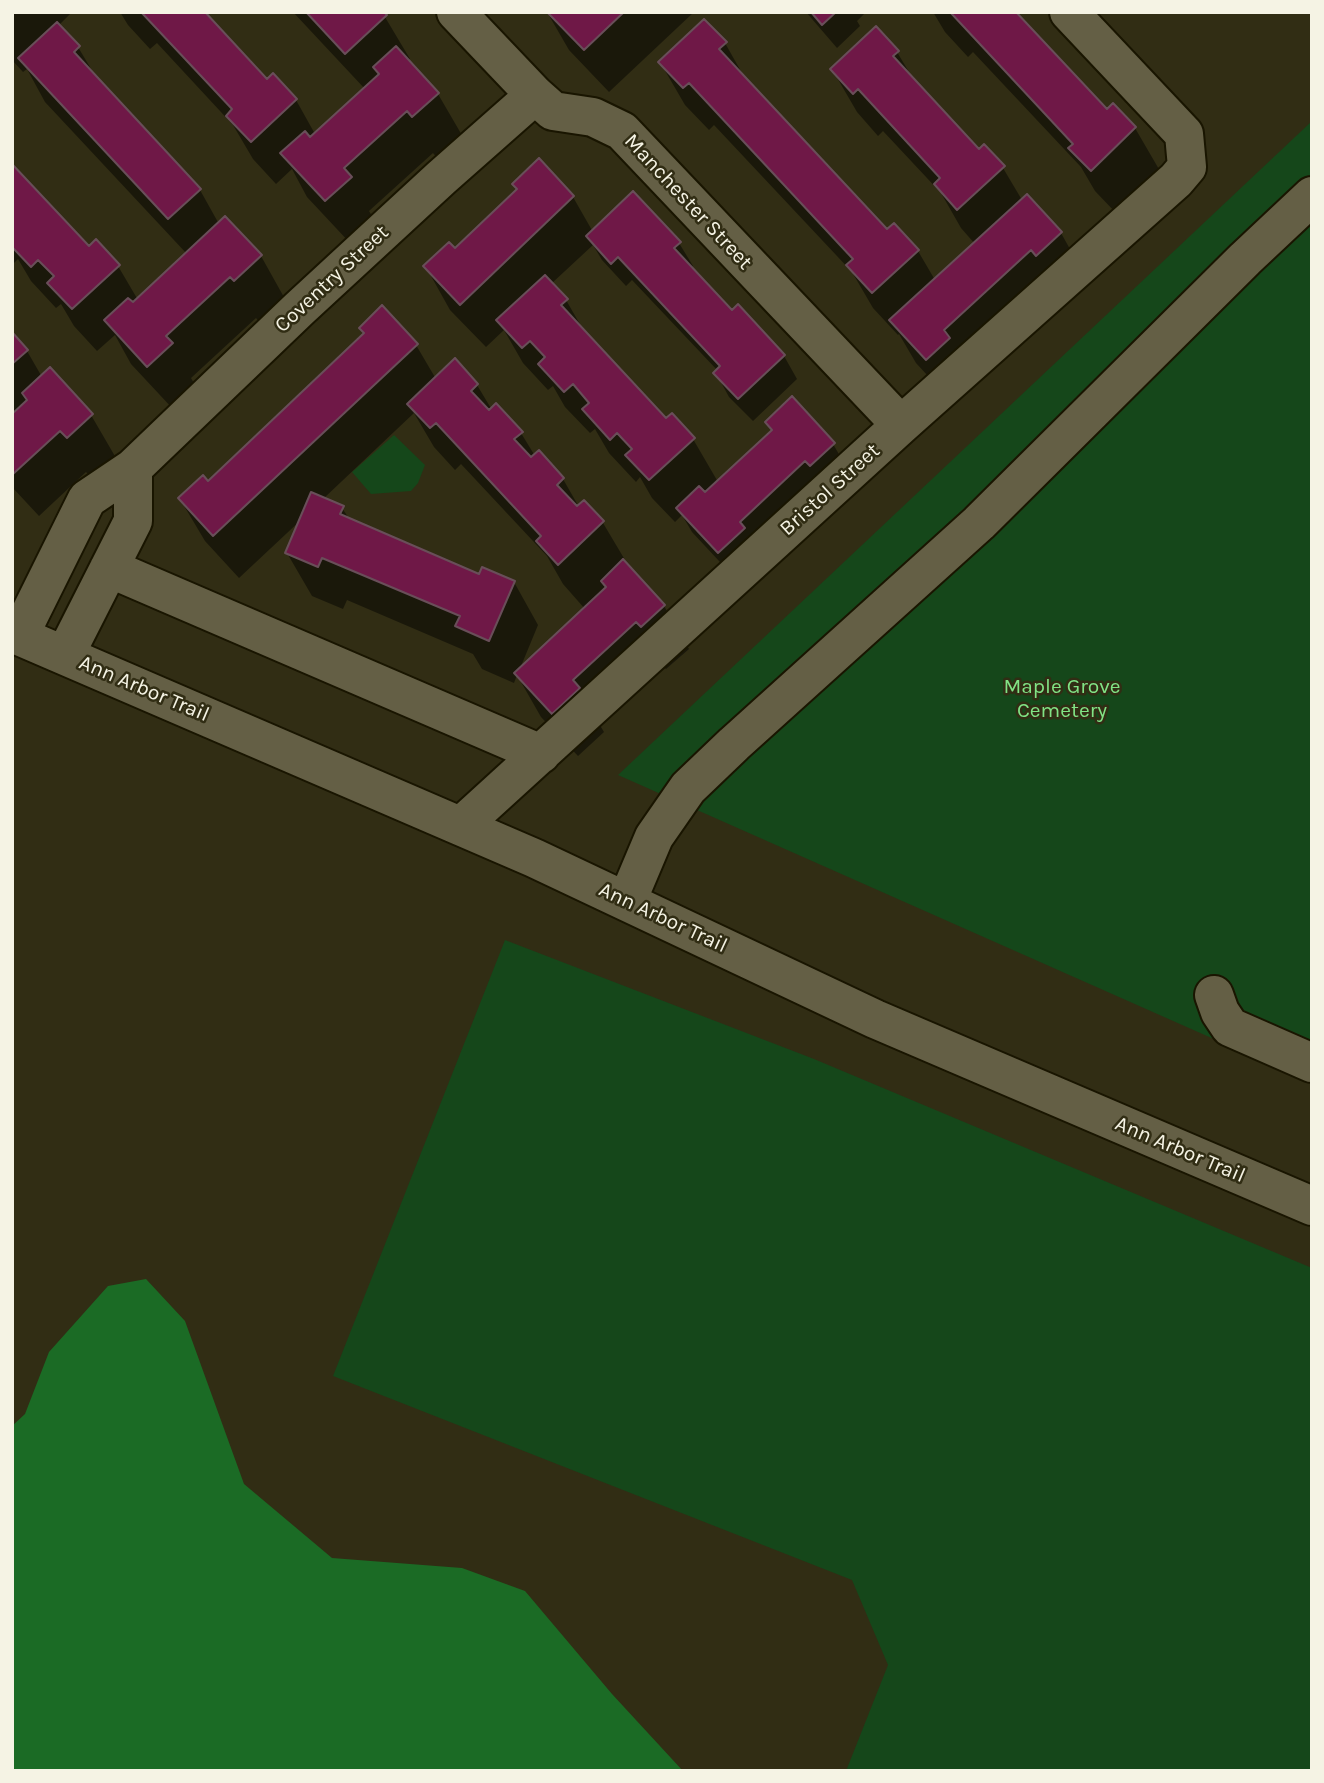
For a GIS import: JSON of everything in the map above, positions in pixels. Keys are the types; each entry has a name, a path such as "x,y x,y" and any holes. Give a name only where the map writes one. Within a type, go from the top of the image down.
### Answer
{"street":[{"name":"Manchester Street","path":"456,12 553,111 593,117 622,131 901,425"},
{"name":"Bristol Street","path":"461,826 901,425 1176,180 1187,167 1184,134 1069,12"},
{"name":"Coventry Street","path":"16,634 88,499 133,468 309,299 535,95"},
{"path":"627,901 654,837 688,788 979,523 1312,195"},
{"path":"65,655 133,521 133,468"},
{"path":"109,568 541,754"},
{"name":"Ann Arbor Trail","path":"16,634 534,858 875,1019 1312,1206"},
{"path":"1214,995 1220,1012 1230,1027 1312,1063"}],"green space":[{"name":"Maple Grove Cemetery","path":"1312,121 1312,1050 1286,1071 618,775"},
{"path":"394,435 425,465 418,483 411,491 371,494 352,472"},
{"path":"505,940 814,1059 1312,1268 1312,1771 846,1771 888,1665 852,1580 333,1376"},
{"path":"146,1279 185,1321 244,1484 332,1558 462,1568 525,1591 612,1694 683,1771 12,1771 12,1426 25,1414 49,1352 108,1286"}],"building":[{"path":"141,12 205,12 267,79 273,73 297,99 251,142 226,116 232,109"},
{"path":"306,12 384,12 387,15 345,54"},
{"path":"547,12 624,12 584,50"},
{"path":"811,12 836,12 822,25"},
{"path":"950,12 1016,12 1107,109 1113,103 1136,127 1091,171 1068,148 1073,144"},
{"path":"704,19 727,42 719,49 887,229 894,223 919,250 872,293 846,265 853,259 689,83 683,88 658,62"},
{"path":"57,22 80,46 74,52 201,189 168,219 18,58"},
{"path":"876,26 899,51 893,56 979,149 984,144 1005,166 957,210 934,184 940,178 858,89 853,94 830,69"},
{"path":"396,46 439,93 412,117 407,111 344,168 352,177 325,201 280,153 305,131 310,137 379,74 373,67"},
{"path":"539,158 574,196 460,305 423,266 449,242 455,248 517,189 512,184"},
{"path":"12,164 89,246 96,239 120,265 72,309 47,283 54,276 38,260 31,267 12,247"},
{"path":"633,191 681,242 674,248 732,310 738,304 785,355 738,399 713,373 720,366 618,257 611,264 586,236"},
{"path":"1027,194 1062,232 1036,256 1031,250 944,330 950,338 926,360 889,320"},
{"path":"225,216 262,255 234,281 230,277 166,336 173,343 147,367 104,320 128,298 133,302"},
{"path":"545,275 568,299 561,305 666,418 672,413 695,438 649,480 625,455 632,449 617,433 610,440 582,409 589,403 573,384 564,392 538,364 545,357 530,341 522,348 496,320"},
{"path":"382,305 418,344 213,536 178,498 203,475 208,481 364,333 359,328"},
{"path":"12,332 28,350 12,364"},
{"path":"455,358 478,384 471,391 489,410 496,403 523,432 514,439 531,457 539,450 564,478 557,485 577,506 584,500 604,521 558,565 536,541 541,536 436,423 430,428 407,404"},
{"path":"50,367 93,414 67,438 60,431 13,474 12,414 27,400 22,393"},
{"path":"792,396 835,443 810,466 805,461 740,522 745,528 718,553 676,508 699,486 705,492 772,430 765,422"},
{"path":"311,492 344,506 340,514 479,574 482,567 515,581 489,641 455,626 460,616 322,558 318,567 285,553"},
{"path":"623,559 665,605 641,627 636,622 573,680 580,688 552,714 514,673 606,587 601,581"}]}
